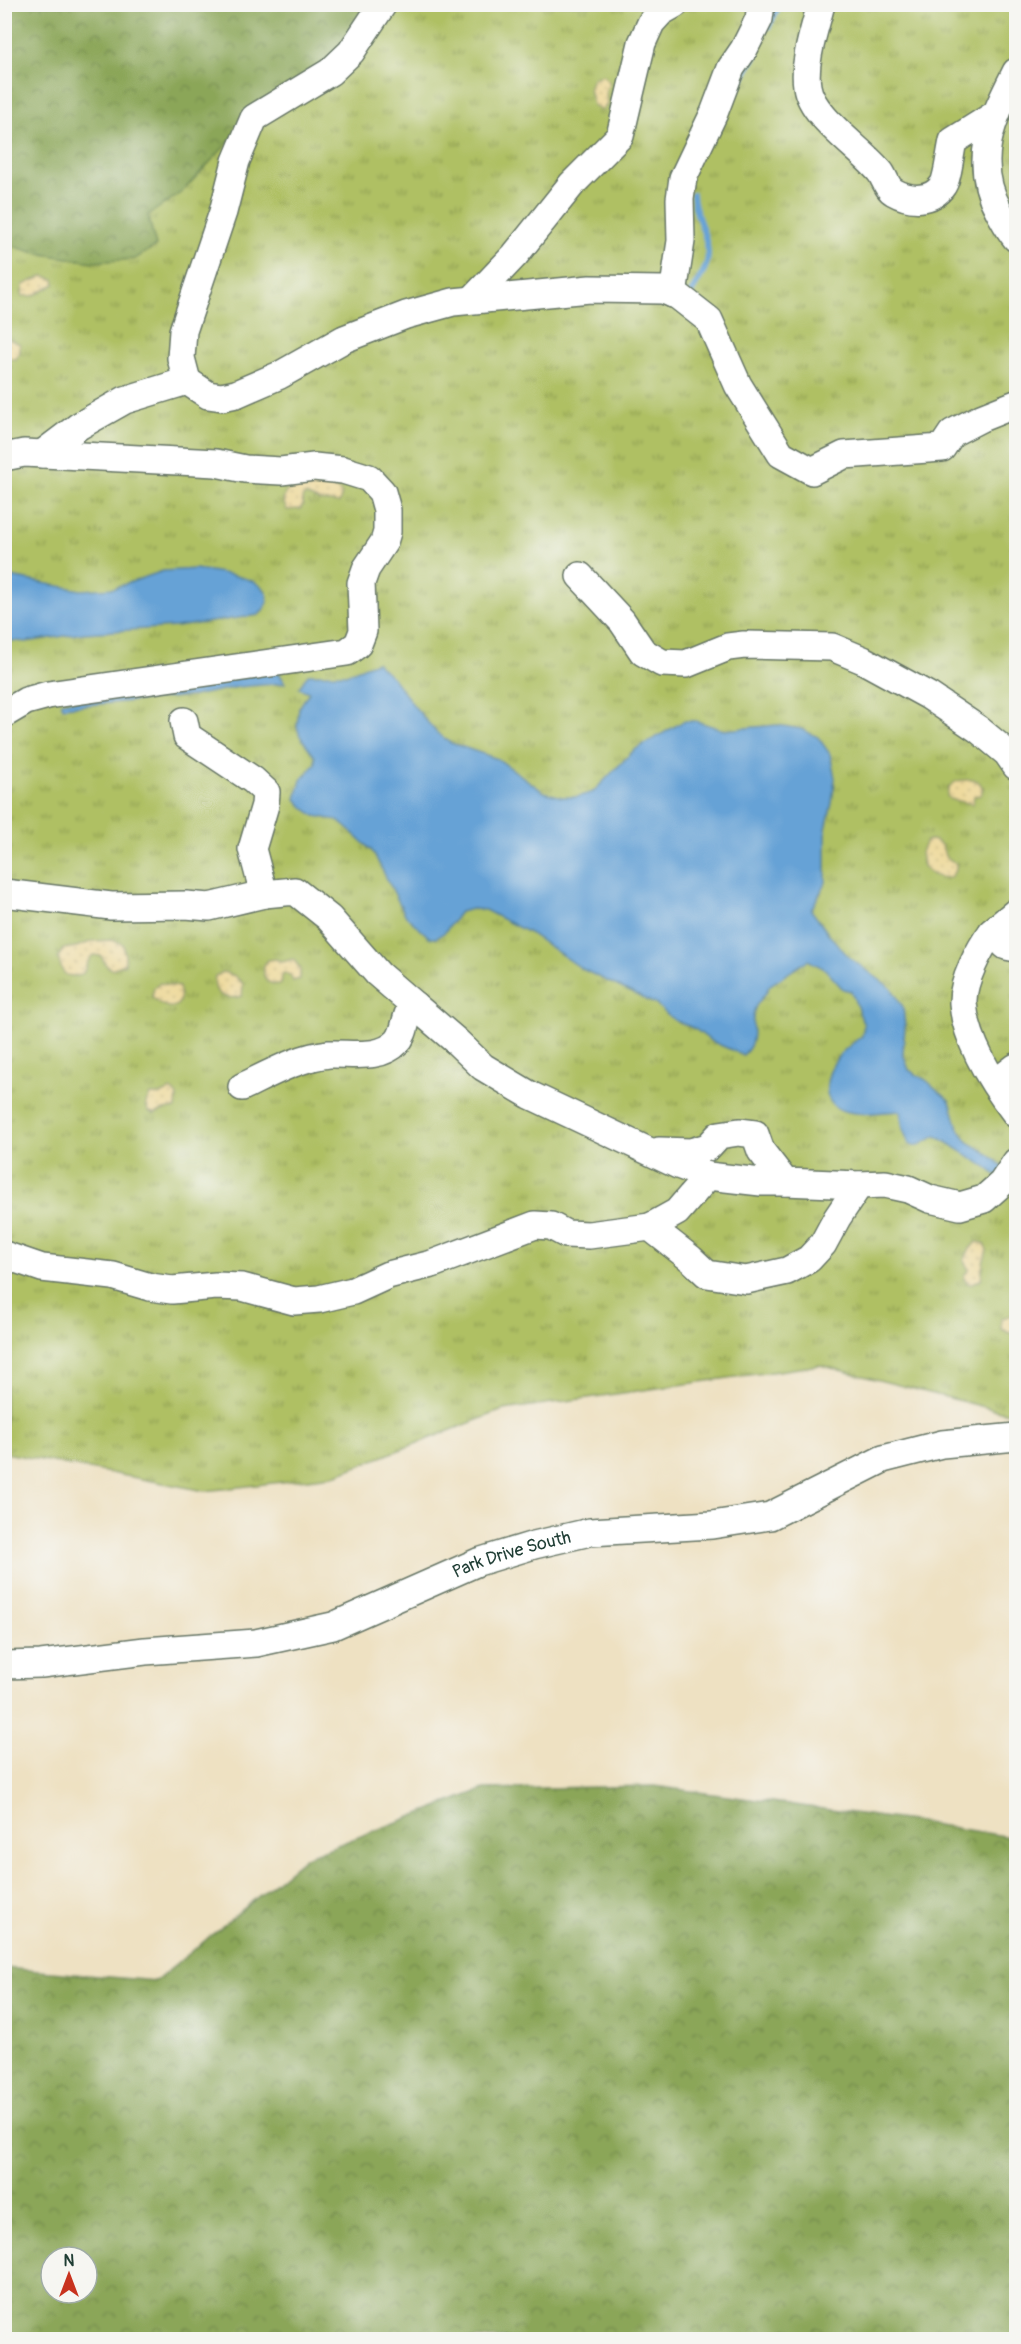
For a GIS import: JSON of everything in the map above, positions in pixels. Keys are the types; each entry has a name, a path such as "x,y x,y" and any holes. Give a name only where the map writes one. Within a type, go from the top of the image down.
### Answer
{"street":[{"path":"383,4 351,52 330,72 254,117 236,161 224,212 183,330 181,358 187,381 208,394 222,397 236,394 273,378 344,339 427,308 473,299 590,289 663,290 674,294 709,320 738,385 781,454 812,471 844,456 942,448 952,433 981,418 1017,404"},
{"path":"473,299 515,255 572,184 620,136 642,43 651,22 661,12 675,4"},
{"path":"821,4 809,52 807,87 815,105 832,126 880,173 891,190 910,199 929,197 944,185 953,141 996,114"},
{"path":"674,294 680,250 680,199 683,178 714,113 727,78 759,19 762,6"},
{"path":"1017,72 992,123 984,160 992,198 1017,238"},
{"path":"19,452 79,426 125,400 187,381"},
{"path":"4,714 26,701 48,695 347,652 358,644 363,631 361,583 366,569 384,542 387,532 387,510 382,492 369,478 343,470 314,467 281,471 246,469 216,463 19,452"},
{"path":"580,576 622,621 643,652 662,663 686,664 728,647 744,645 832,647 873,665 929,696 978,729 1006,753 1017,766"},
{"path":"184,721 187,736 253,780 266,792 265,805 252,849 264,894"},
{"path":"4,893 111,906 186,904 209,907 264,894 295,891 329,918 378,974 483,1067 530,1095 648,1151 708,1176 760,1182 885,1184 960,1206 984,1199 1010,1170"},
{"path":"1017,912 992,932 971,966 963,1002 970,1035 995,1083 1017,1114"},
{"path":"992,932 1006,946 1017,948"},
{"path":"242,1087 299,1061 329,1054 378,1053 396,1043 405,1029 409,1010 414,1005"},
{"path":"995,1083 1017,1067"},
{"path":"648,1151 691,1152 708,1147 719,1135 739,1132 754,1134 761,1151 785,1182"},
{"path":"4,1255 42,1268 112,1276 150,1287 172,1290 216,1286 242,1287 294,1301 319,1299 353,1291 387,1275 432,1264 535,1225 551,1226 566,1234 589,1235 650,1227 677,1212 708,1176"},
{"path":"650,1227 707,1274 746,1280 787,1271 808,1259 823,1244 859,1185"},
{"name":"Park Drive South","path":"4,1665 41,1664 145,1651 256,1643 333,1626 478,1562 534,1545 590,1532 712,1525 770,1516 883,1459 942,1444 1017,1437"}],"green space":[{"path":"4,5 371,5 333,58 242,128 182,192 148,215 156,246 135,259 93,262 36,253 5,244"},
{"path":"5,5 1016,5 1016,1415 820,1365 503,1410 332,1476 205,1491 5,1453"},
{"path":"654,1786 919,1822 1016,1838 1016,2339 5,2339 5,1968 156,1981 306,1857 484,1789"}],"sand":[{"path":"603,75 610,83 606,90 607,105 601,110 593,105 589,89 593,78"},
{"path":"43,276 54,279 55,284 33,296 22,296 23,285"},
{"path":"4,337 20,344 20,352 16,359 5,358"},
{"path":"310,482 316,486 336,489 342,494 339,503 319,501 306,495 302,498 303,505 300,509 287,510 283,501 286,491"},
{"path":"975,780 983,788 981,795 974,796 973,804 950,799 947,796 950,787 956,782"},
{"path":"926,841 939,843 945,856 956,864 956,870 950,877 935,876 923,866 921,852"},
{"path":"112,940 123,944 125,964 111,969 101,956 93,955 82,974 79,976 66,975 58,958 63,949 93,941"},
{"path":"276,959 282,962 293,959 300,968 300,979 293,981 290,975 284,973 281,984 272,984 266,980 264,965 268,960"},
{"path":"223,972 235,976 243,984 242,996 230,998 218,992 214,983 215,976"},
{"path":"160,983 179,987 180,1001 177,1005 168,1007 152,996 154,988"},
{"path":"171,1090 177,1096 176,1108 154,1114 148,1111 146,1103 150,1095 160,1095"},
{"path":"976,1242 984,1243 987,1250 981,1280 969,1284 964,1279 964,1275 969,1270 964,1261"},
{"path":"1016,1314 1016,1330 1010,1333 1001,1329 1001,1318"}],"water":[{"path":"196,569 235,576 260,585 267,593 267,603 259,615 176,627 84,633 26,642 5,640 5,576 81,590 114,588 163,571"},
{"path":"376,662 393,678 436,732 451,743 498,759 544,792 562,797 577,797 593,792 634,750 684,721 696,721 724,730 777,725 801,729 818,737 830,754 835,778 826,829 826,882 811,910 850,958 892,989 903,1007 905,1027 903,1053 909,1070 926,1080 950,1101 958,1128 968,1142 984,1151 1016,1177 1016,1191 985,1166 937,1136 917,1145 909,1144 903,1129 900,1111 857,1113 844,1111 830,1101 827,1087 830,1071 840,1054 862,1036 864,1025 851,991 843,989 825,969 808,960 769,986 756,1006 753,1037 743,1055 711,1041 695,1029 674,1020 655,1004 584,970 531,934 485,910 472,909 460,912 445,932 436,938 430,938 406,916 373,852 344,825 336,820 315,816 296,799 301,780 315,764 315,757 300,736 297,727 299,708 309,692 299,688 308,674 346,674"},
{"path":"278,671 285,683 238,687 193,696 63,707 61,702"}],"waterway":[{"path":"769,26 780,4"},
{"path":"736,89 756,54"},
{"path":"691,293 704,270 708,253 693,195"}]}
